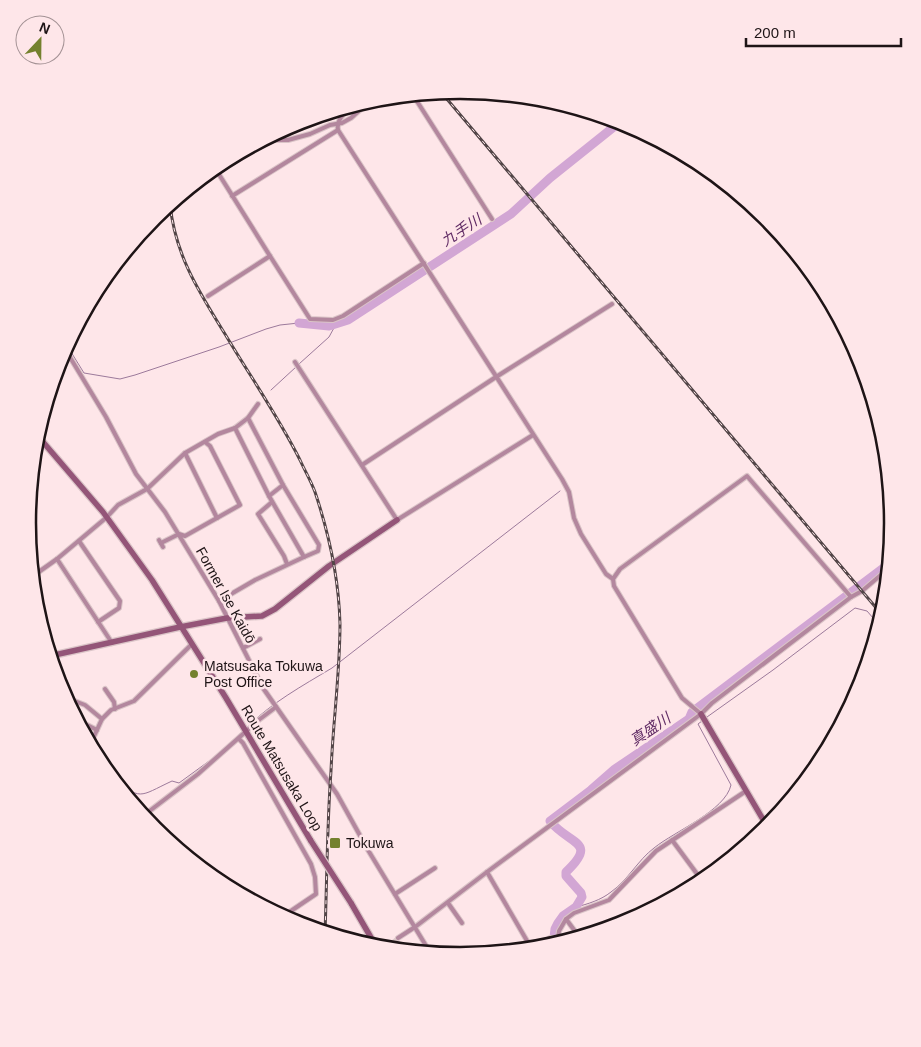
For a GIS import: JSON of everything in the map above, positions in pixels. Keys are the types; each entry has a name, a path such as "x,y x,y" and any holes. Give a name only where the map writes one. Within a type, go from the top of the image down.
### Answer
{"main road":[{"name":"Route Matsusaka Loop","path":"44,444 107,517 152,580 371,938"},
{"path":"57,654 180,627 228,618 262,616 275,609 329,566 397,520"},
{"path":"703,718 763,820"}],"street":[{"path":"417,102 492,219"},
{"path":"280,140 288,140 310,134 330,125 342,123 357,112"},
{"path":"342,117 337,124 338,130 569,492 574,518 580,534 606,574 613,579"},
{"path":"232,196 338,130"},
{"path":"219,175 310,319 321,321 333,320 349,313 424,263"},
{"path":"208,296 270,256"},
{"path":"362,465 612,304"},
{"name":"Former Ise Kaidō","path":"70,358 106,417 136,474 178,534 219,601 263,688 337,794 426,946"},
{"path":"295,362 397,520 533,435"},
{"path":"39,572 79,541 118,505 148,489 186,453 218,434 235,428 248,418 258,404"},
{"path":"219,601 255,580 318,551 319,545 283,485 248,418"},
{"path":"235,428 272,502 304,557"},
{"path":"161,543 178,534 185,536 240,505 210,446 205,442"},
{"path":"186,453 217,518"},
{"path":"703,718 682,698 614,586 613,579 620,569 747,476 851,597"},
{"path":"269,496 283,485"},
{"path":"272,502 258,514 287,564"},
{"path":"79,541 120,601 120,608 98,622"},
{"path":"57,559 112,643"},
{"path":"398,938 554,822 703,718 712,704 851,597 865,590 881,575"},
{"path":"243,648 260,639"},
{"path":"94,737 102,719 114,709 134,701 192,644"},
{"path":"105,689 114,702 114,709"},
{"path":"76,702 85,705 102,719"},
{"path":"149,811 276,707"},
{"path":"87,725 97,730"},
{"path":"239,739 306,855 316,877 316,894 290,912"},
{"path":"558,936 566,919 574,913 610,900 656,851 746,791"},
{"path":"672,840 698,875"},
{"path":"395,894 435,868"},
{"path":"487,872 528,942"},
{"path":"448,902 462,923"},
{"path":"566,919 575,931"}],"waterway":[{"name":"九手川","path":"299,323 329,326 348,320 511,214 550,178 613,128"},
{"path":"72,354 84,373 120,379 219,347 266,329 299,323"},
{"path":"299,364 329,337 335,326"},
{"path":"271,390 296,367"},
{"path":"246,728 276,703 332,668 560,491"},
{"name":"真盛川","path":"554,937 558,923 563,916 576,907 582,897 581,893 566,876 566,872 576,862 580,854 578,844 557,829 550,821 615,769 689,719 692,712 882,569"},
{"path":"707,717 855,608 867,611 874,619"},
{"path":"576,907 607,895 623,882 654,848 710,812 727,794 731,785 698,724 702,721"},
{"path":"228,745 243,731"},
{"path":"132,792 140,794 146,793 172,781 179,783 216,756"}],"tunnel":[{"path":"393,942 398,938"}],"railway":[{"path":"447,99 876,608"},
{"path":"172,214 177,240 197,288 283,428 312,484 325,524 338,591 340,624 330,791 325,925"}],"place":[{"name":"Matsusaka Tokuwa Post Office","path":"194,674"},
{"name":"Tokuwa","path":"335,843"}]}
